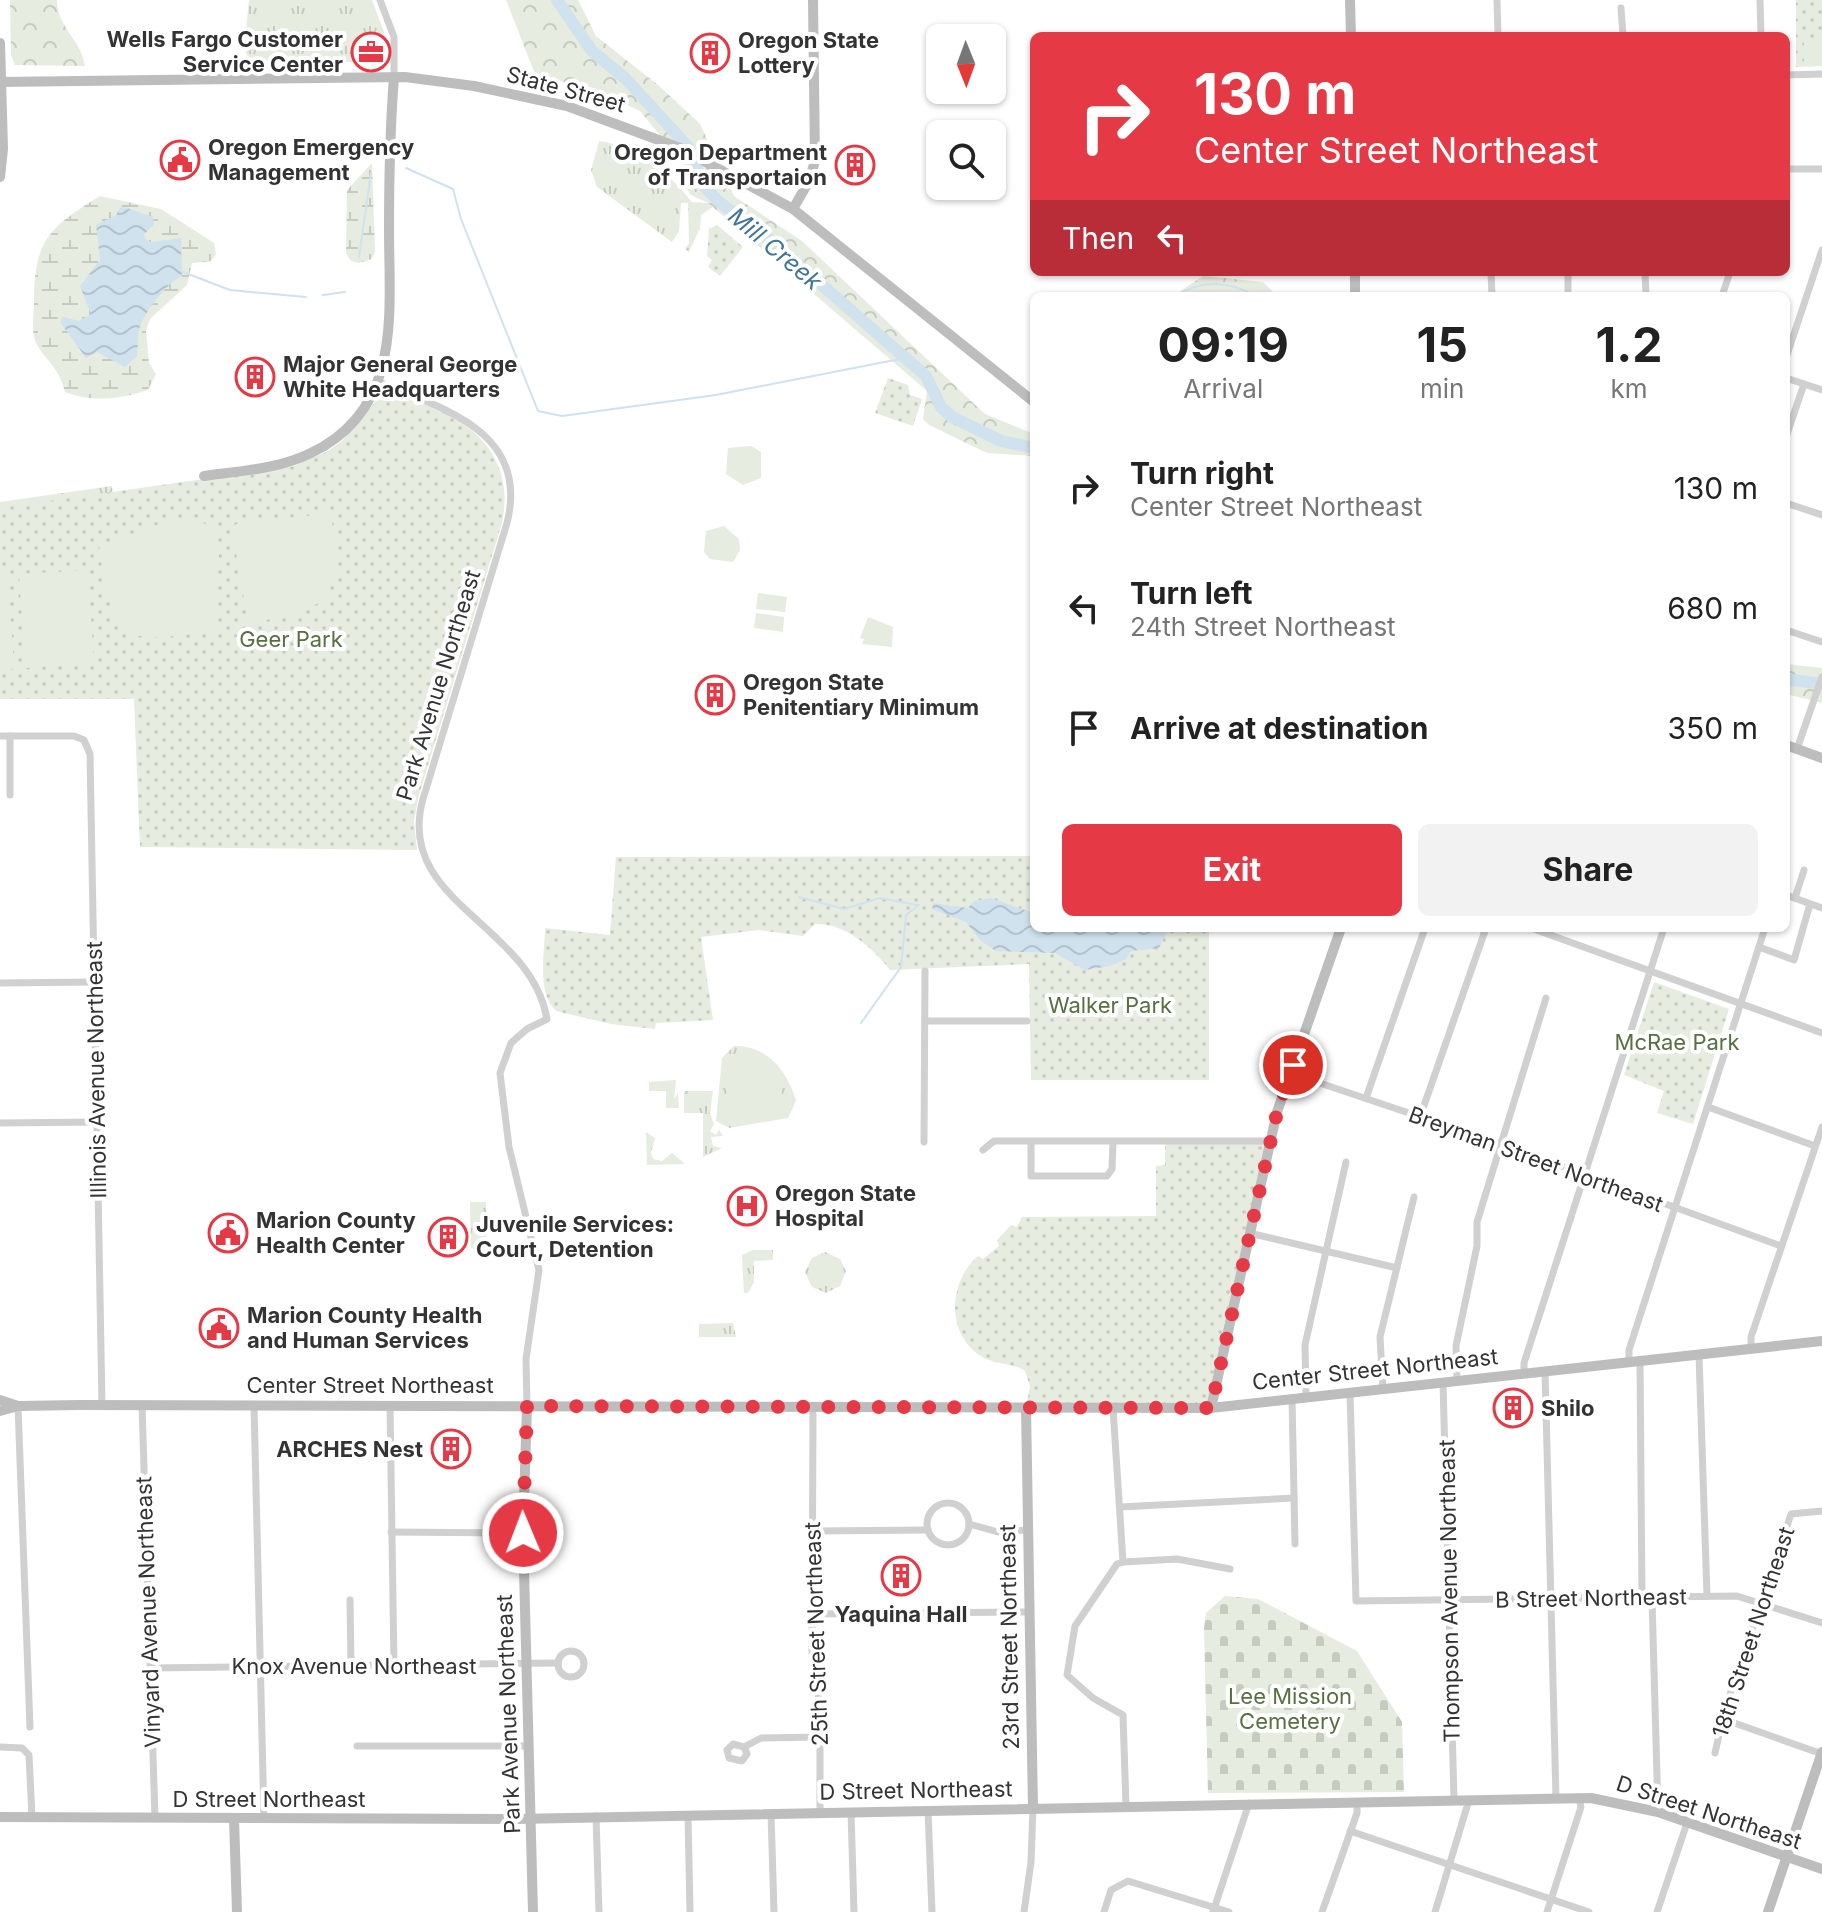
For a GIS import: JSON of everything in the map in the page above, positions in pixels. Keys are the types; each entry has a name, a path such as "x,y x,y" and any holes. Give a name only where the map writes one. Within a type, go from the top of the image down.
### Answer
{"street":[{"path":"204,476 277,465 310,454 332,441 360,415 379,382 389,334 394,77 394,37 380,0"},
{"path":"793,209 809,181 815,161 813,0"},
{"path":"1350,0 1351,32"},
{"path":"1497,0 1498,32"},
{"path":"1760,4 1761,32"},
{"path":"1621,8 1623,32"},
{"path":"0,43 0,177"},
{"path":"1790,75 1822,74"},
{"name":"State Street","path":"0,82 394,77 529,96 603,117 719,167 793,209 1030,399"},
{"path":"1790,169 1822,169"},
{"path":"1790,346 1822,250"},
{"path":"1790,379 1822,390"},
{"name":"Park Avenue Northeast","path":"379,382 457,414 478,428 501,455 510,483 507,523 421,805 419,832 421,848 434,876 530,971 547,1019 527,1029 511,1043 500,1073 511,1158 539,1270 526,1359 523,1533 533,1912"},
{"path":"1790,425 1804,384"},
{"path":"1790,504 1822,515"},
{"path":"1790,631 1822,642"},
{"path":"1822,677 1791,747 1822,758"},
{"path":"0,736 10,736 10,795"},
{"name":"Illinois Avenue Northeast","path":"10,736 81,738 90,754 102,1405"},
{"path":"1795,898 1804,870"},
{"path":"1790,896 1822,908"},
{"path":"1759,947 1794,960 1810,904"},
{"path":"1211,1408 1271,1141 1290,1073 1340,932"},
{"path":"1366,1098 1424,932"},
{"path":"1420,1117 1485,932"},
{"path":"1542,932 1822,1033"},
{"path":"1524,1373 1524,1363 1663,932"},
{"path":"1642,1598 1634,1362 1629,1350 1764,932"},
{"path":"924,1142 925,971"},
{"path":"0,983 94,982"},
{"path":"1457,1380 1455,1352 1477,1246 1477,1222 1546,998"},
{"path":"925,1021 1027,1021"},
{"name":"Breyman Street Northeast","path":"1290,1073 1501,1144 1781,1246"},
{"path":"1708,1107 1815,1146"},
{"path":"0,1123 98,1122"},
{"path":"1751,1349 1751,1337 1822,1127"},
{"path":"983,1150 994,1141 1271,1141"},
{"path":"1031,1142 1031,1176 1107,1176 1112,1173 1113,1142"},
{"path":"1306,1396 1303,1357 1346,1162"},
{"path":"1383,1389 1379,1348 1414,1197"},
{"path":"1249,1233 1397,1268"},
{"name":"Center Street Northeast","path":"0,1411 18,1406 102,1405 527,1406 619,1411 813,1407 1211,1408 1822,1341"},
{"path":"1699,1355 1707,1596"},
{"path":"1545,1371 1556,1798"},
{"name":"Thompson Avenue Northeast","path":"1443,1382 1454,1800"},
{"name":"B Street Northeast","path":"1350,1392 1356,1601 1737,1596 1822,1623"},
{"path":"1292,1398 1295,1544"},
{"name":"Center Street Northeast","path":"0,1400 18,1406"},
{"name":"Vinyard Avenue Northeast","path":"142,1405 155,1818"},
{"path":"254,1405 264,1819"},
{"path":"390,1405 394,1666"},
{"path":"18,1406 30,1727"},
{"name":"25th Street Northeast","path":"813,1407 812,1614 820,1737 820,1813"},
{"name":"23rd Street Northeast","path":"1024,1912 1031,1862 1033,1808 1026,1408"},
{"path":"1113,1408 1123,1562"},
{"path":"1120,1507 1294,1498"},
{"path":"948,1503 964,1511 969,1524 965,1537 954,1545 935,1541 928,1530 931,1511 948,1503"},
{"name":"18th Street Northeast","path":"1715,1753 1723,1719 1792,1512 1822,1511"},
{"path":"969,1524 998,1532 1027,1530"},
{"path":"813,1531 928,1530"},
{"path":"391,1532 523,1533"},
{"path":"1126,1806 1123,1715 1093,1698 1067,1675 1070,1639 1075,1626 1117,1564 1177,1559 1230,1569"},
{"path":"1652,1599 1658,1812"},
{"path":"350,1600 351,1666"},
{"path":"812,1614 1028,1612"},
{"name":"Knox Avenue Northeast","path":"149,1668 558,1663"},
{"path":"1723,1719 1822,1753 1768,1912"},
{"path":"744,1747 761,1738 820,1737"},
{"path":"357,1746 529,1746"},
{"path":"0,1747 22,1748 29,1755 32,1817"},
{"path":"1547,1912 1581,1807 1579,1798"},
{"name":"D Street Northeast","path":"0,1817 531,1818 1606,1798 1658,1812 1822,1869"},
{"path":"1435,1912 1469,1800"},
{"path":"1322,1912 1357,1802"},
{"path":"1214,1910 1249,1803"},
{"path":"928,1810 932,1912"},
{"path":"851,1812 854,1912"},
{"path":"771,1813 774,1912"},
{"path":"688,1815 690,1912"},
{"path":"596,1816 599,1912"},
{"path":"234,1819 237,1912"},
{"path":"1657,1912 1687,1823"},
{"path":"1350,1831 1589,1912"},
{"path":"1104,1912 1111,1890 1119,1884 1138,1882 1214,1910 1229,1912"}],"green space":[{"path":"10,0 57,0 61,18 85,66 15,65 11,55"},
{"path":"249,0 372,0 384,32 387,58 381,62 249,62 246,51 250,36 246,30"},
{"path":"506,0 578,0 596,36 658,85 700,124 734,196 802,241 985,414 1030,432 1030,456 987,453 929,425 923,419 927,391 708,203 691,195 675,173 684,164 640,111 599,92 535,74"},
{"path":"1796,0 1822,0 1822,66 1796,67"},
{"path":"1804,38 1822,38 1822,63 1804,63"},
{"path":"599,141 639,155 662,171 692,202 708,203 713,207 701,215 700,228 689,252 685,249 689,243 688,203 681,203 679,231 672,242 597,187 591,170"},
{"path":"372,163 375,251 372,259 359,263 351,261 346,253 347,190"},
{"path":"100,196 161,209 214,243 216,254 211,261 192,263 187,285 150,319 146,331 149,363 156,374 148,390 127,396 86,398 65,392 58,374 38,346 33,326 35,282 41,250 48,238 68,218"},
{"path":"717,225 743,247 720,276 708,267 712,260 707,256 709,229"},
{"path":"1203,276 1263,282 1273,292 1179,292"},
{"path":"888,378 908,385 910,395 922,399 913,426 875,413"},
{"name":"Geer Park","path":"385,390 434,407 475,433 490,451 500,471 505,495 502,523 418,798 414,821 417,850 140,847 134,699 0,699 0,508 294,466 342,441"},
{"path":"751,446 761,452 761,478 743,485 726,474 728,448"},
{"path":"112,486 114,504 0,516 0,502"},
{"path":"331,513 338,566 326,599 296,615 248,623 232,529 236,524"},
{"path":"195,517 215,531 219,557 214,631 158,637 140,636 126,630 116,619 110,602 99,546 170,520"},
{"path":"724,526 739,539 740,550 733,562 710,559 704,552 706,531"},
{"path":"88,570 94,663 25,668 19,574"},
{"path":"8,575 14,669 0,670 0,576"},
{"path":"758,593 787,597 785,612 756,609"},
{"path":"756,613 784,617 783,632 754,628"},
{"path":"868,617 893,627 892,647 862,644 864,639 860,638"},
{"path":"1790,664 1822,668 1822,703 1790,695"},
{"name":"Walker Park","path":"1030,856 1030,932 1209,932 1209,1080 1031,1080 1029,964 890,970 857,938 826,925 815,924 803,936 759,930 701,937 713,1020 656,1023 655,1029 611,1024 556,1011 546,994 544,983 545,928 610,935 616,857"},
{"name":"McRae Park","path":"1654,982 1729,1009 1693,1124 1657,1113 1664,1091 1624,1075"},
{"path":"734,1046 766,1055 782,1071 796,1101 788,1118 729,1128 716,1121 722,1058"},
{"path":"727,1060 766,1061 777,1065 782,1079 781,1116 730,1114 726,1110"},
{"path":"676,1080 674,1099 678,1093 679,1108 666,1108 666,1091 649,1091 649,1082"},
{"path":"684,1091 713,1091 710,1113 714,1124 710,1131 716,1135 719,1130 723,1136 711,1137 713,1146 722,1148 703,1157 703,1113 684,1113"},
{"path":"646,1132 655,1138 651,1153 653,1159 662,1161 672,1153 685,1164 647,1165"},
{"path":"1271,1141 1211,1408 1026,1408 1030,1386 1025,1371 984,1358 963,1337 955,1309 961,1280 978,1256 983,1259 999,1246 997,1240 1011,1225 1017,1227 1022,1217 1156,1216 1156,1166 1165,1165 1165,1142"},
{"path":"470,1202 486,1202 487,1247 471,1248"},
{"path":"753,1250 773,1250 773,1260 754,1261 754,1282 748,1293 744,1293 742,1255"},
{"path":"825,1252 840,1259 846,1271 840,1286 826,1293 812,1287 805,1272 812,1258"},
{"path":"733,1323 736,1337 699,1337 699,1324"},
{"name":"Lee Mission Cemetery","path":"1225,1596 1258,1599 1357,1651 1402,1722 1404,1792 1208,1793 1204,1628 1206,1613"}],"water":[{"path":"121,206 153,217 154,225 144,234 145,239 151,242 181,238 182,276 163,291 145,316 138,333 137,356 125,367 97,352 86,358 60,322 63,317 79,321 91,314 80,286 100,260 96,225 116,215"},
{"path":"991,898 1030,912 1030,932 1167,932 1159,948 1131,951 1126,959 1110,966 1085,970 1055,953 996,951 980,940 966,922 932,909 933,903 968,908 974,901"}],"waterway":[{"name":"Mill Creek","path":"557,0 592,51 626,79 689,148 704,186 719,202 775,244 926,376 941,407 952,417 1001,441 1030,447"},
{"path":"406,168 453,189 461,219 538,411 562,416 716,395 905,358"},
{"path":"359,257 371,173"},
{"path":"183,272 230,290 306,297"},
{"path":"1184,292 1216,284 1248,292"},
{"path":"323,295 345,292"},
{"name":"Mill Creek","path":"1790,680 1822,684"},
{"path":"799,897 844,909 880,898 917,905"},
{"path":"861,1023 901,967 906,915 919,905"}],"place":[{"name":"Wells Fargo Customer Service Center","path":"371,52"},
{"name":"Oregon State Lottery","path":"710,53"},
{"name":"Oregon Emergency Management","path":"180,160"},
{"name":"Oregon Department of Transportaion","path":"855,165"},
{"name":"Major General George White Headquarters","path":"255,377"},
{"name":"Oregon State Penitentiary Minimum","path":"715,695"},
{"name":"Oregon State Hospital","path":"747,1206"},
{"name":"Marion County Health Center","path":"228,1233"},
{"name":"Juvenile Services: Court, Detention","path":"448,1237"},
{"name":"Marion County Health and Human Services","path":"219,1328"},
{"name":"Shilo","path":"1513,1408"},
{"name":"ARCHES Nest","path":"451,1449"},
{"name":"Yaquina Hall","path":"901,1576"}],"route":[{"path":"523,1533 522,1467 527,1444 527,1406 1211,1408 1276,1117 1293,1065"}]}
